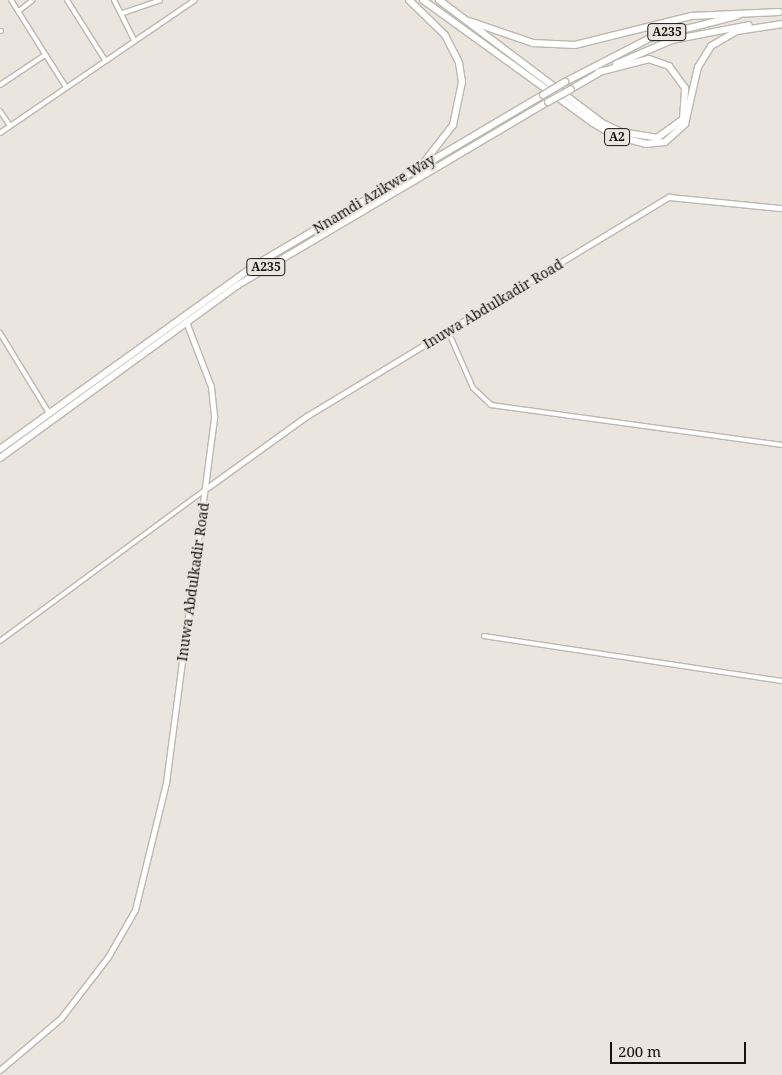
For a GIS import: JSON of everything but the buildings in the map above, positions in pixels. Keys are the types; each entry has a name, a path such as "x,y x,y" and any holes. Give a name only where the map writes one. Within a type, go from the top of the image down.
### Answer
{"highway":[{"path":"410,0 445,35 459,63 462,82 449,132 416,169"},
{"name":"A2","path":"424,0 593,123 615,136 646,144 665,142 686,124 698,67 711,46 737,31 782,24"},
{"path":"439,0 468,20 594,117 621,132 657,138 683,118 685,88 669,66 649,60 599,72"},
{"path":"468,20 525,41 574,45 691,16 781,12"},
{"name":"Nnamdi Azikwe Way","path":"0,449 184,317 416,169 610,56 670,31 735,16 781,12"},
{"name":"Nnamdi Azikwe Way","path":"0,458 184,317 320,234 599,72 691,35 782,24"}],"street":[{"path":"11,0 20,10 45,55 66,87"},
{"path":"20,10 33,0"},
{"path":"67,0 105,60"},
{"path":"114,0 123,13 134,40"},
{"path":"123,13 160,0"},
{"path":"0,133 195,0"},
{"path":"0,85 45,55"},
{"path":"0,111 10,126"},
{"name":"Inuwa Abdulkadir Road","path":"0,1070 34,1045 90,985 135,910 166,783 207,488 307,416 669,197 782,208"},
{"path":"0,641 207,488 214,416 211,387 184,317"},
{"path":"448,331 473,388 492,405 782,445"},
{"path":"0,333 49,413"},
{"path":"484,636 782,681"}]}
